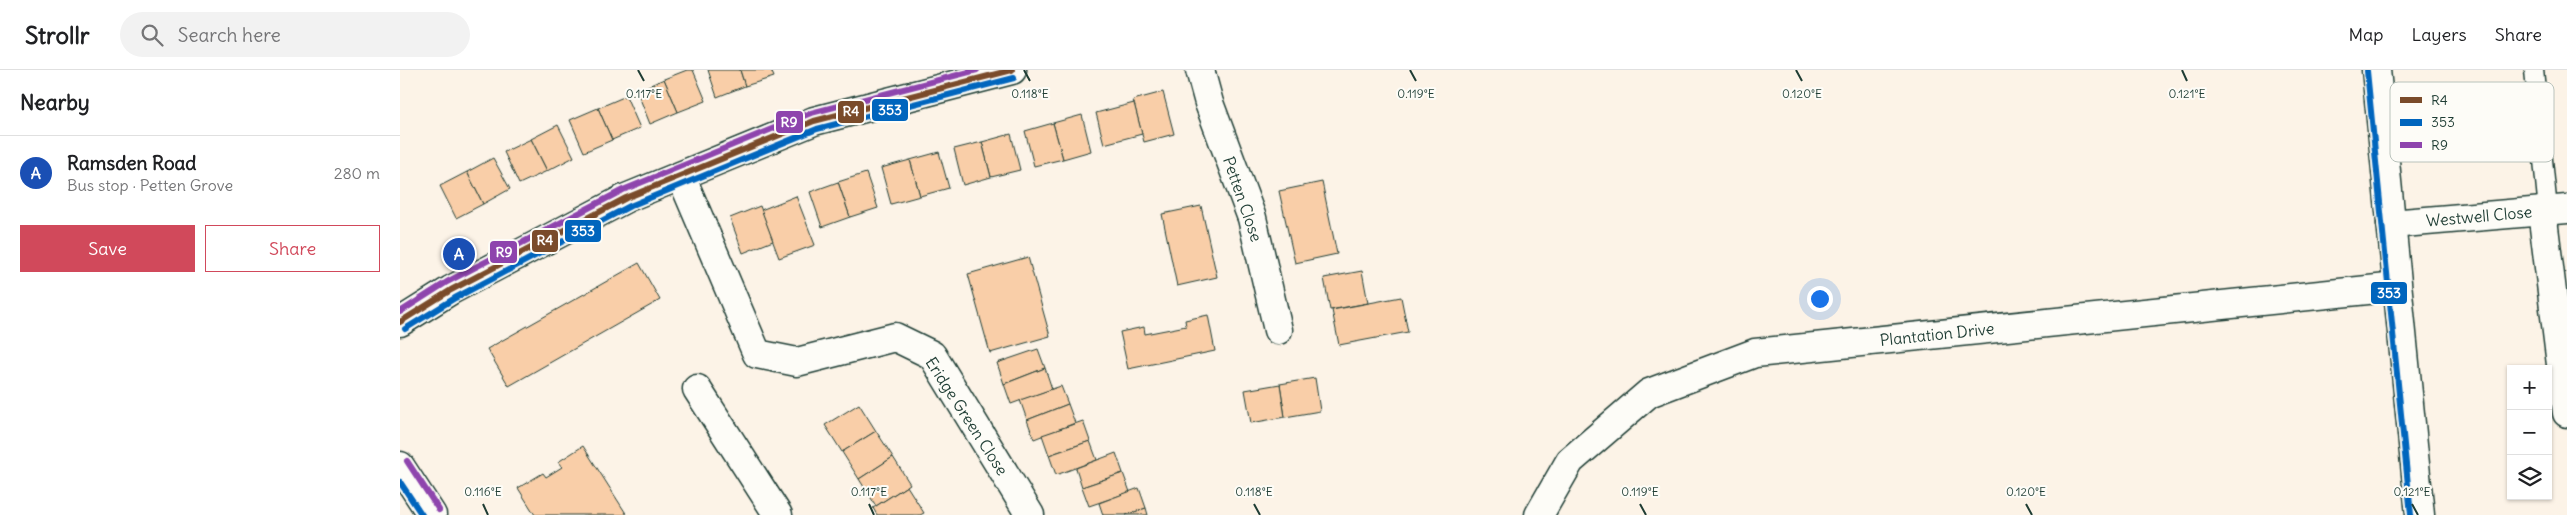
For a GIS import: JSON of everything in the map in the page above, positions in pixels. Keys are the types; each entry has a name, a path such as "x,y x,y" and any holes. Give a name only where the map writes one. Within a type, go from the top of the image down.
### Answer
{"street":[{"path":"400,322 451,290 626,198 814,121 982,73 1012,70"},
{"name":"Petten Close","path":"1200,70 1209,103 1252,218 1278,330"},
{"path":"2376,70 2420,515"},
{"name":"Eridge Green Close","path":"681,176 757,354 797,362 895,337 932,355 1030,515"},
{"path":"2552,210 2567,413"},
{"name":"Westwell Close","path":"2392,224 2552,210"},
{"name":"Plantation Drive","path":"1539,515 1570,461 1649,393 1755,353 2397,287"},
{"path":"697,389 778,515"},
{"path":"405,484 432,515"}],"lane":[{"path":"2546,162 2552,210"}],"building":[{"path":"687,70 693,70 706,101 678,112 664,79"},
{"path":"708,70 740,70 745,86 717,97"},
{"path":"740,70 771,70 774,77 745,86"},
{"path":"664,79 678,112 650,124 637,91"},
{"path":"1163,92 1174,134 1144,142 1133,100"},
{"path":"626,96 640,128 612,140 598,108"},
{"path":"1134,103 1142,134 1104,144 1096,113"},
{"path":"598,108 612,140 584,152 570,120"},
{"path":"1082,115 1091,151 1063,159 1053,123"},
{"path":"1053,123 1063,159 1034,166 1025,131"},
{"path":"558,125 574,157 547,171 531,139"},
{"path":"1011,134 1020,170 991,177 982,142"},
{"path":"531,139 547,171 519,184 504,152"},
{"path":"982,142 991,177 963,185 954,149"},
{"path":"939,152 949,188 920,196 910,160"},
{"path":"493,158 510,189 483,204 467,172"},
{"path":"910,160 920,196 891,204 881,168"},
{"path":"467,172 483,204 456,218 440,186"},
{"path":"866,173 878,208 850,217 838,182"},
{"path":"838,182 850,217 822,227 810,192"},
{"path":"1322,182 1337,254 1295,263 1279,191"},
{"path":"796,196 815,245 779,258 761,210"},
{"path":"760,206 773,241 743,253 730,218"},
{"path":"1201,206 1217,277 1177,286 1162,214"},
{"path":"1028,257 1050,336 990,353 968,274"},
{"path":"639,263 660,300 509,386 487,349"},
{"path":"1362,271 1368,303 1330,310 1324,278"},
{"path":"1401,297 1408,332 1339,345 1332,310"},
{"path":"1208,315 1215,351 1128,369 1120,332 1144,327 1145,334 1186,326 1185,320"},
{"path":"1038,349 1045,368 1004,384 997,363"},
{"path":"1045,368 1052,389 1011,404 1004,384"},
{"path":"1315,378 1320,411 1285,417 1280,384"},
{"path":"1280,384 1285,417 1251,423 1245,390"},
{"path":"1061,386 1068,404 1027,420 1020,400"},
{"path":"859,404 876,431 842,452 825,425"},
{"path":"1068,404 1075,423 1034,439 1027,420"},
{"path":"1083,421 1090,441 1049,455 1042,435"},
{"path":"876,431 893,457 859,479 842,452"},
{"path":"1090,441 1097,460 1056,475 1049,455"},
{"path":"583,446 627,515 535,515 518,488 543,473 546,477 562,467 558,462"},
{"path":"1116,453 1123,473 1082,487 1076,468"},
{"path":"893,457 910,484 876,506 859,479"},
{"path":"1123,473 1130,492 1089,506 1082,487"},
{"path":"907,486 924,513 920,515 877,515 873,508"},
{"path":"1139,488 1146,508 1126,515 1103,515 1099,503"},
{"path":"1146,508 1148,515 1126,515"}],"transit line":[{"name":"R9","path":"400,312 447,282 623,190 811,113 977,70"},
{"name":"R4","path":"400,322 451,290 626,198 814,121 1012,70"},
{"name":"353","path":"2367,71 2411,515"},
{"name":"353","path":"405,329 455,298 630,206 817,129 1014,78"},
{"name":"R9","path":"407,461 439,510"},
{"name":"353","path":"400,482 422,515"}],"place":[{"name":"Ramsden Road","path":"459,254"}]}
